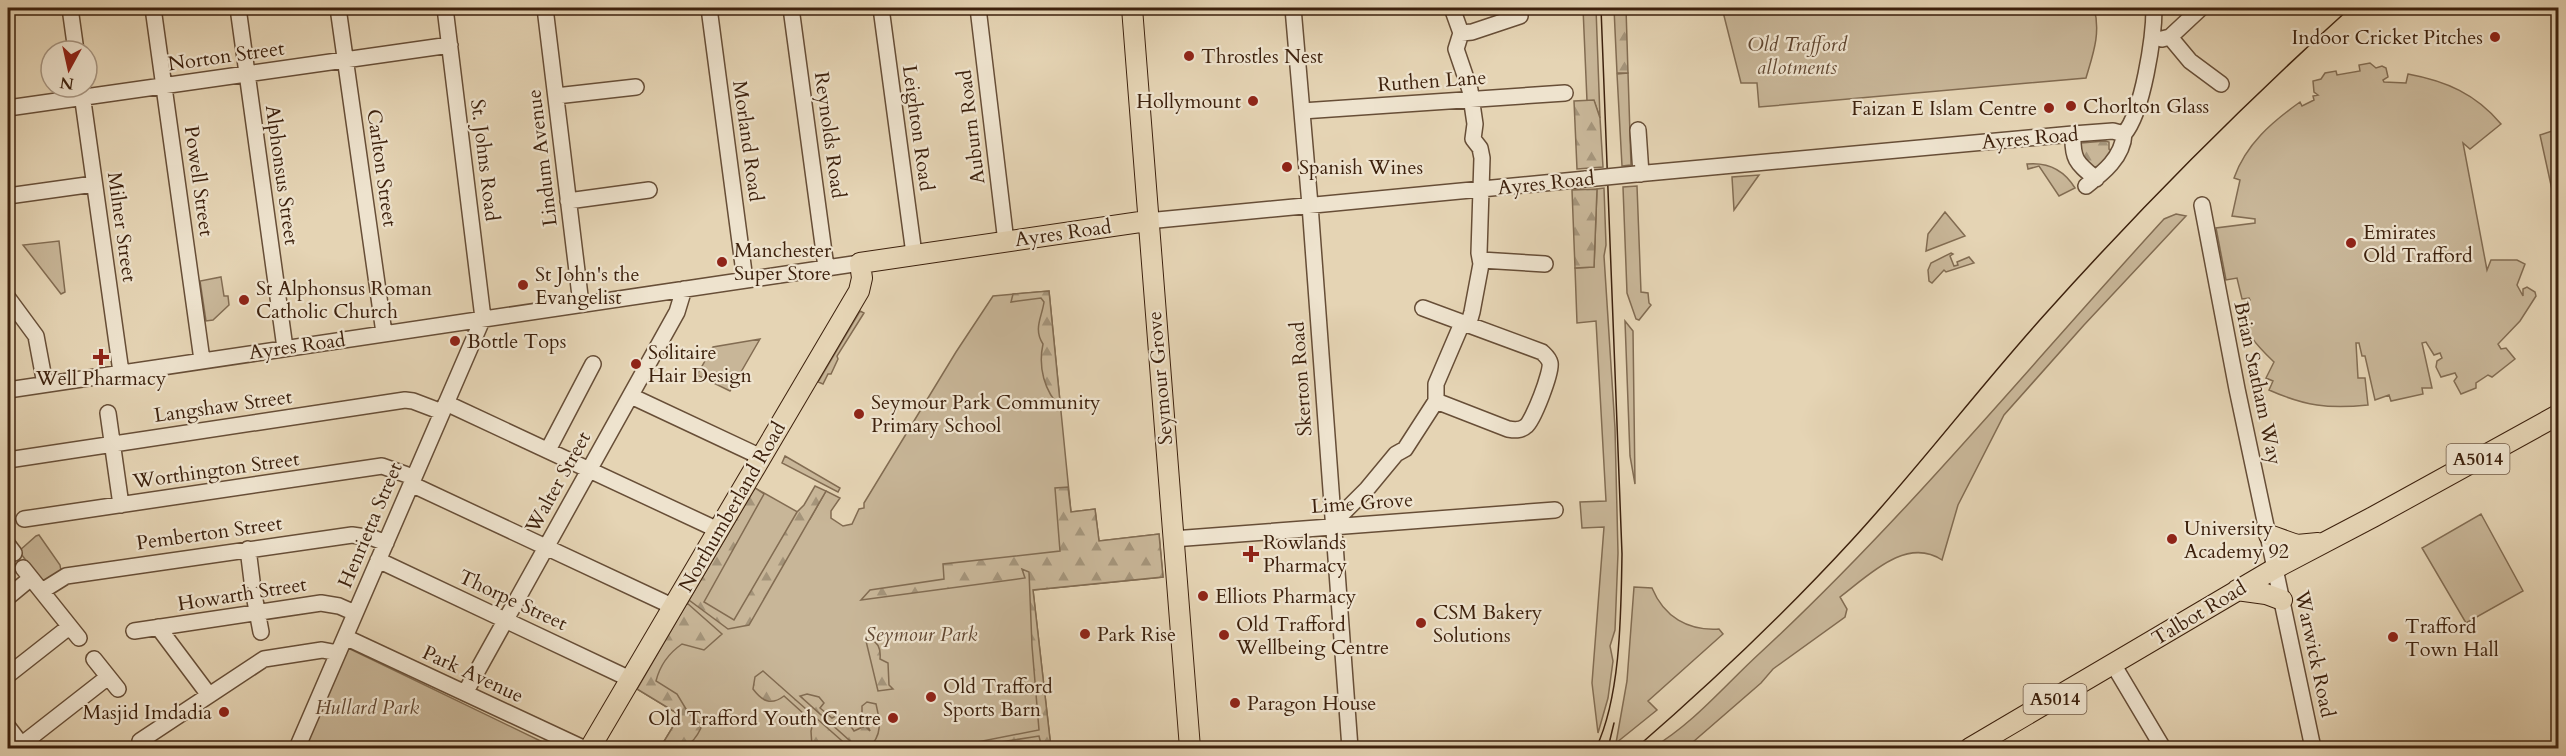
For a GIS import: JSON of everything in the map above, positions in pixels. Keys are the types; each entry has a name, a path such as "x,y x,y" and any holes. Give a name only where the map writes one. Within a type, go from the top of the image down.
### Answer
{"main road":[{"name":"Seymour Grove","path":"1132,8 1190,748"},
{"name":"Ayres Road","path":"860,263 1148,221"},
{"name":"Northumberland Road","path":"590,748 859,291 862,278 860,263"},
{"name":"Talbot Road","path":"1970,748 2274,568 2559,415"},
{"path":"2269,535 2297,545 2326,542"},
{"path":"2237,590 2266,594 2282,600"}],"street":[{"path":"70,8 74,39"},
{"name":"Powell Street","path":"153,8 202,360"},
{"name":"Alphonsus Street","path":"238,8 285,348"},
{"name":"Carlton Street","path":"338,8 384,333"},
{"name":"St. Johns Road","path":"445,8 483,318"},
{"name":"Lindum Avenue","path":"545,8 581,304"},
{"name":"Morland Road","path":"709,8 746,280"},
{"name":"Reynolds Road","path":"791,8 826,267"},
{"name":"Leighton Road","path":"881,8 914,254"},
{"name":"Auburn Road","path":"978,8 1006,242"},
{"name":"Skerton Road","path":"1293,8 1310,205 1350,748"},
{"path":"1333,524 1367,489 1396,454 1405,449 1436,401 1434,390 1436,384 1460,328 1470,319 1474,305 1481,260 1479,253 1482,158 1480,148 1473,140 1475,124 1467,77 1461,70 1456,50 1461,33 1452,8"},
{"path":"2073,134 2072,150 2076,161 2091,182 2113,161 2123,143 2124,134 2134,118 2152,38 2154,8"},
{"path":"2152,38 2170,37 2201,8"},
{"path":"1461,33 1472,32 1520,16"},
{"path":"2170,37 2190,61 2221,84"},
{"name":"Norton Street","path":"99,91 164,86 450,45"},
{"path":"556,96 636,87"},
{"name":"Ruthen Lane","path":"1302,111 1565,93"},
{"name":"Norton Street","path":"8,108 49,99"},
{"name":"Milner Street","path":"82,99 122,372"},
{"path":"1638,130 1639,174"},
{"name":"Ayres Road","path":"1148,221 2073,134 2113,131 2124,134"},
{"path":"8,196 94,184"},
{"path":"568,201 649,190"},
{"name":"Brian Statham Way","path":"2202,206 2274,568"},
{"path":"1481,260 1545,264"},
{"name":"Ayres Road","path":"8,390 860,263"},
{"name":"Walter Street","path":"465,693 677,312 684,289"},
{"path":"8,298 36,336 45,384"},
{"path":"1424,308 1542,352 1550,362 1547,380 1529,423 1516,430 1436,401"},
{"name":"Henrietta Street","path":"297,748 483,318"},
{"path":"548,450 580,376 593,364"},
{"path":"631,396 761,457"},
{"name":"Langshaw Street","path":"8,460 405,400 444,407 548,450 718,530"},
{"path":"108,413 121,505"},
{"name":"Worthington Street","path":"24,519 382,466 674,607"},
{"name":"Lime Grove","path":"1173,539 1333,524 1555,510"},
{"name":"Pemberton Street","path":"42,591 66,576 248,549 352,535 373,538 386,543"},
{"path":"248,549 264,659"},
{"name":"Thorpe Street","path":"378,560 630,679"},
{"name":"Warwick Road","path":"2274,568 2313,748"},
{"path":"8,597 27,573 74,633 8,675"},
{"name":"Howarth Street","path":"134,631 321,603 339,606 355,614"},
{"path":"158,627 209,695"},
{"name":"Park Avenue","path":"345,637 583,748"},
{"path":"140,739 264,659 322,650 338,653"},
{"path":"8,730 22,747 113,683 94,659"},
{"path":"2113,664 2163,748"}],"green space":[{"path":"1583,8 1596,8 1600,118 1594,101 1587,101"},
{"path":"1614,8 1626,8 1628,73 1617,73"},
{"name":"Old Trafford allotments","path":"1722,8 2094,8 2097,26 2086,78 1759,107 1757,83 1741,83"},
{"name":"Emirates Old Trafford","path":"2370,63 2376,68 2382,66 2386,68 2388,77 2383,80 2384,82 2406,83 2408,74 2459,90 2481,105 2501,124 2470,149 2463,143 2487,270 2491,260 2517,260 2525,264 2517,285 2523,296 2523,289 2527,287 2535,292 2536,296 2520,321 2498,344 2501,349 2506,348 2515,359 2492,377 2488,375 2476,383 2476,388 2461,394 2454,381 2457,377 2455,373 2441,377 2436,367 2437,361 2442,358 2440,353 2434,355 2426,342 2422,343 2432,388 2422,388 2423,394 2391,401 2389,395 2375,400 2365,356 2362,356 2359,343 2356,343 2358,378 2365,378 2368,405 2341,407 2317,405 2294,400 2269,390 2273,381 2266,378 2274,362 2256,343 2243,323 2237,306 2250,300 2249,298 2242,299 2237,278 2226,280 2216,228 2255,223 2255,219 2232,216 2240,180 2234,178 2245,155 2261,135 2300,102 2302,106 2314,100 2313,96 2318,95 2314,92 2313,81 2321,79 2325,73 2336,71 2337,75 2360,71 2359,65"},
{"path":"1628,73 1631,165 1622,166 1617,74"},
{"path":"1594,100 1600,118 1603,167 1577,169 1574,101"},
{"path":"2558,129 2558,217 2540,135"},
{"path":"2109,142 2109,149 2112,151 2100,166 2085,164 2079,146 2081,143"},
{"path":"2027,164 2042,164 2055,168 2066,176 2075,188 2059,196 2039,166 2028,169"},
{"path":"1759,175 1734,210 1732,177"},
{"path":"1637,186 1641,292 1648,293 1651,305 1639,320 1636,319 1627,293 1623,187"},
{"path":"1604,188 1606,245 1604,256 1615,428 1618,553 1615,630 1610,646 1613,661 1608,698 1598,733 1592,683 1604,527 1582,528 1580,502 1606,501 1596,321 1577,323 1575,268 1594,267 1597,189"},
{"path":"1597,189 1594,267 1575,268 1572,190"},
{"path":"1945,212 1965,236 1926,251 1928,234"},
{"path":"2176,214 2186,216 2004,415 1958,505 1942,560 1928,554 1915,553 1901,556 1875,570 1840,597 1847,609 1845,617 1773,669 1761,683 1686,748 1652,748 1682,727 1708,704 1814,602 1916,495 2164,219"},
{"path":"59,241 65,292 61,294 23,245"},
{"path":"1951,253 1954,266 1958,265 1957,262 1969,257 1974,263 1946,272 1944,270 1932,283 1929,281 1928,270 1931,263"},
{"path":"221,277 224,296 228,296 229,305 213,320 206,321 200,281"},
{"name":"Seymour Park","path":"1049,291 1071,512 1095,509 1099,541 1159,534 1163,577 1033,590 1051,748 660,748 680,715 637,689 755,488 810,519 826,491 840,498 831,511 831,518 843,526 852,524 859,509 864,508 864,503 956,352 993,296"},
{"path":"1049,291 1061,408 1050,394 1042,370 1043,344 1038,328 1044,302 1041,298 1011,302 1013,294"},
{"path":"860,311 864,313 837,356 838,359 831,374 828,374 823,384 818,382"},
{"path":"1625,321 1633,331 1635,484 1630,456"},
{"path":"760,339 730,391 697,375 713,347"},
{"path":"785,456 840,488 838,492 782,463"},
{"path":"815,486 826,491 749,625 728,629 689,600 755,488 764,494 704,602 734,620 797,512"},
{"path":"1068,487 1071,512 1095,509 1099,541 1159,534 1163,577 1033,590 1051,748 1042,748 1039,736 963,748 962,745 1039,730 1029,572 1022,569 1025,578 861,600 870,590 944,579 943,564 1060,551 1055,488"},
{"path":"2481,514 2523,591 2466,623 2422,548"},
{"path":"39,535 60,565 61,571 44,582 19,551"},
{"path":"1634,587 1652,588 1663,607 1687,625 1719,629 1723,634 1648,701 1657,710 1616,743 1627,681"},
{"path":"687,603 722,634 704,650 682,644 669,655 663,665 656,681 677,694 701,728 693,740 685,746 660,748 680,715 637,689"},
{"path":"871,639 879,647 880,659 888,663 889,685 893,689 878,691 866,641"},
{"name":"Hullard Park","path":"346,647 555,748 304,748"},
{"path":"763,671 850,748 810,748 812,747 813,722 784,696 775,701 767,701 753,689 755,677"},
{"path":"807,694 819,697 824,703 820,708 832,718 838,715 844,716 854,731 865,726 870,731 862,713 862,706 867,702 876,704 879,728 873,743 868,748 858,748 800,696"}],"tram line":[{"path":"1596,748 1604,727 1615,679 1620,627 1622,554 1601,8"},
{"path":"1636,748 1747,647 1800,595 1902,484 2022,340 2083,272 2233,118 2350,8"},
{"path":"1608,748 1614,723"}],"place":[{"name":"Indoor Cricket Pitches","path":"2495,37"},
{"name":"Throstles Nest","path":"1189,56"},
{"name":"Hollymount","path":"1253,101"},
{"name":"Chorlton Glass","path":"2071,106"},
{"name":"Faizan E Islam Centre","path":"2049,108"},
{"name":"Spanish Wines","path":"1287,167"},
{"name":"Emirates Old Trafford","path":"2351,243"},
{"name":"Manchester Super Store","path":"722,262"},
{"name":"St John's the Evangelist","path":"523,285"},
{"name":"St Alphonsus Roman Catholic Church","path":"244,300"},
{"name":"Bottle Tops","path":"455,341"},
{"name":"Well Pharmacy","path":"101,357"},
{"name":"Solitaire Hair Design","path":"636,364"},
{"name":"Seymour Park Community Primary School","path":"859,414"},
{"name":"University Academy 92","path":"2172,539"},
{"name":"Rowlands Pharmacy","path":"1251,554"},
{"name":"Elliots Pharmacy","path":"1203,596"},
{"name":"CSM Bakery Solutions","path":"1421,623"},
{"name":"Park Rise","path":"1085,634"},
{"name":"Old Trafford Wellbeing Centre","path":"1224,635"},
{"name":"Trafford Town Hall","path":"2393,637"},
{"name":"Old Trafford Sports Barn","path":"931,697"},
{"name":"Paragon House","path":"1235,703"},
{"name":"Masjid Imdadia","path":"224,712"},
{"name":"Old Trafford Youth Centre","path":"893,718"}]}
